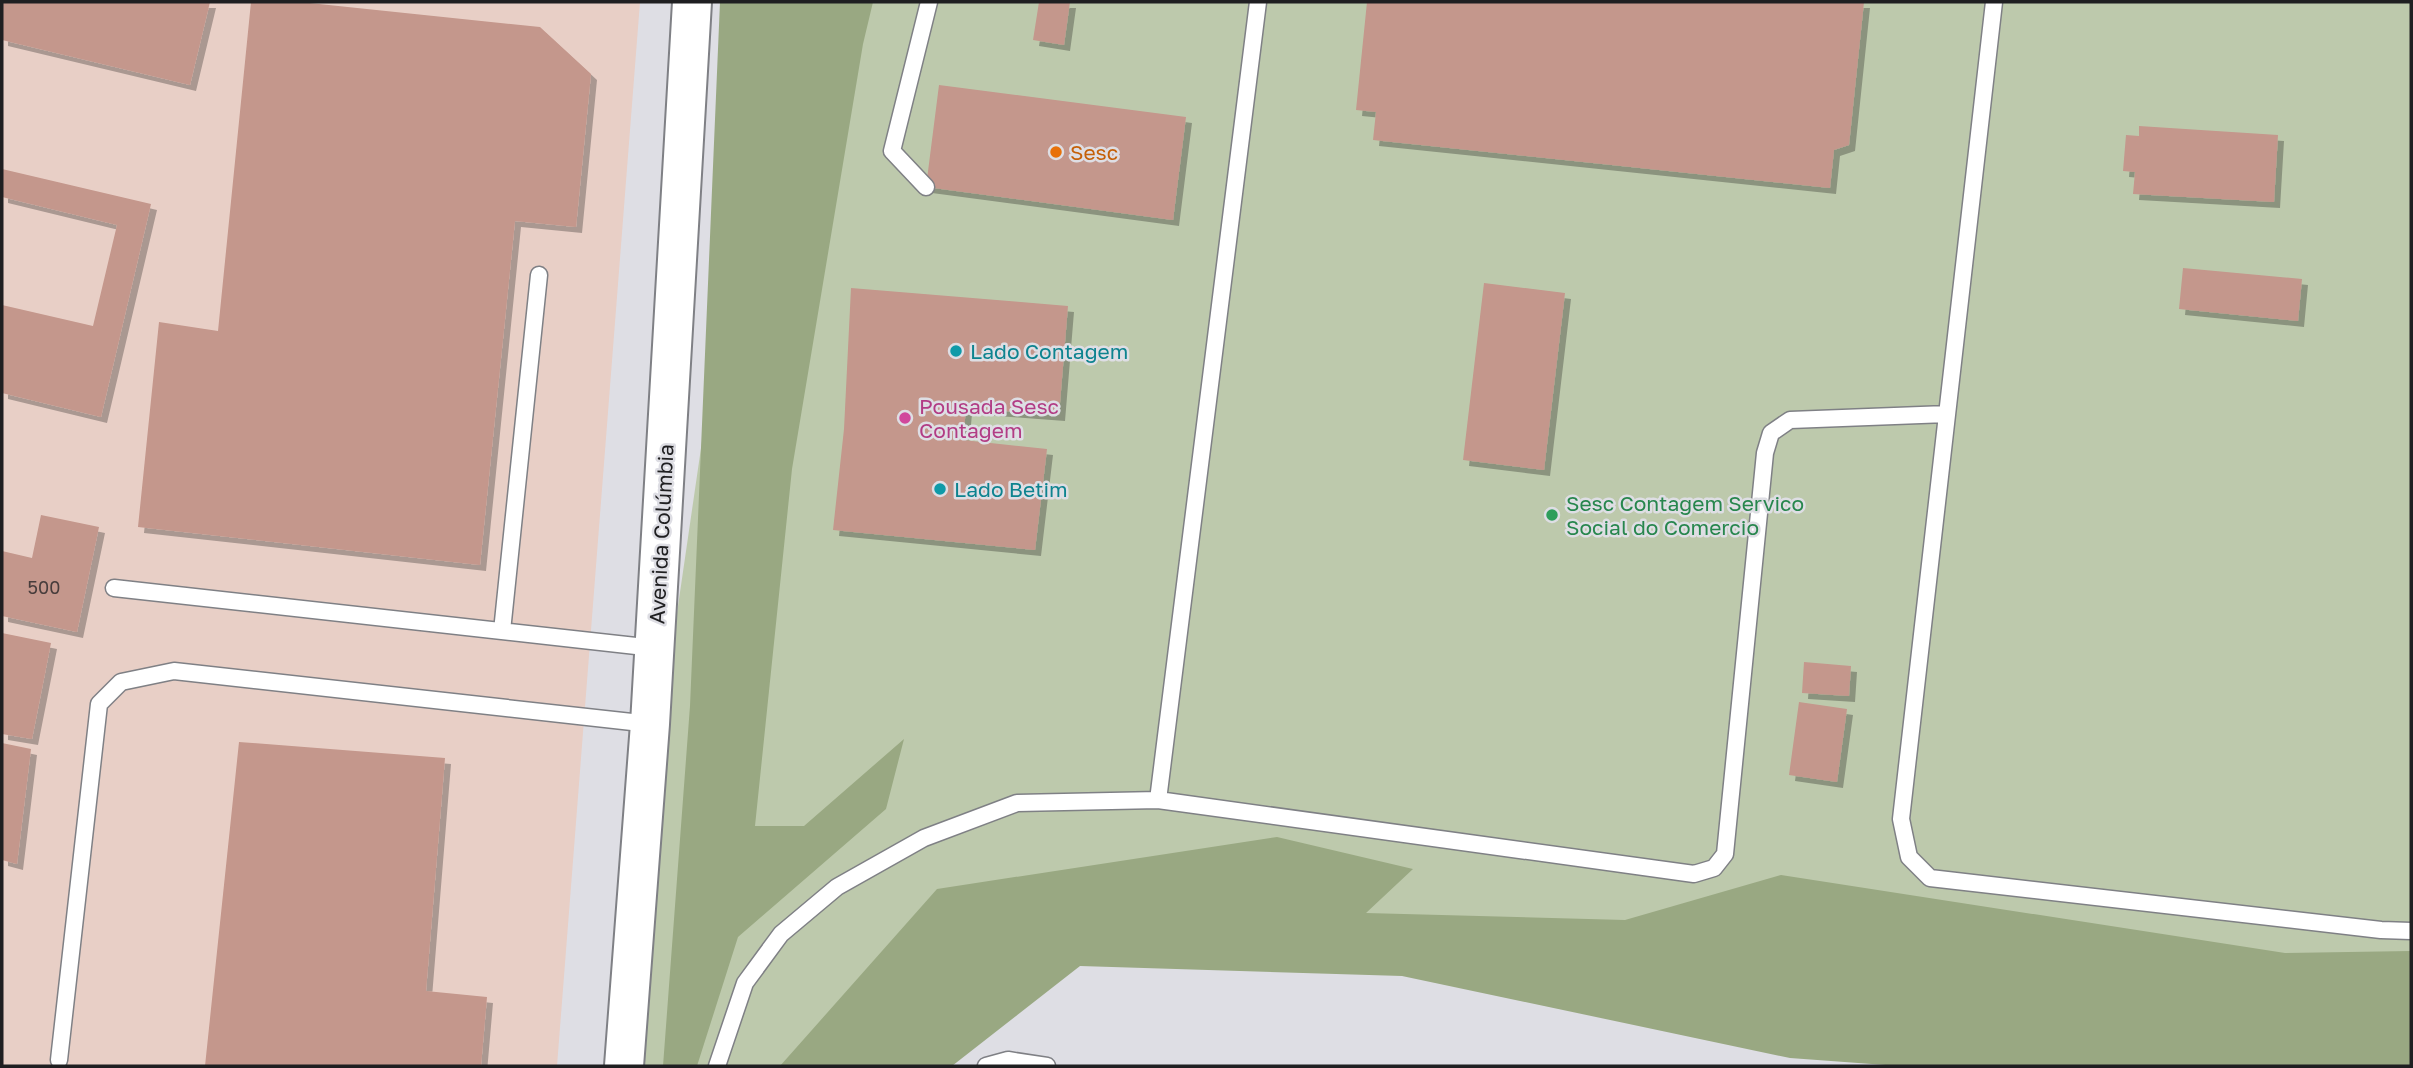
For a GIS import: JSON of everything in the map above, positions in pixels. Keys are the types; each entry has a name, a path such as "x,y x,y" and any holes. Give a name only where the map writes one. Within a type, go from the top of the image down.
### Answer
{"street":[{"name":"Avenida Colúmbia","path":"624,1066 650,724 692,2"}],"lane":[{"path":"926,187 892,151 929,2"},
{"path":"1158,800 1258,2"},
{"path":"1994,2 1901,819 1909,857 1930,878 2381,930 2411,931"},
{"path":"502,631 539,275"},
{"path":"717,1066 745,983 781,934 836,887 924,838 1017,803 1158,800 1694,874 1714,868 1724,854 1764,467 1771,433 1790,420 1947,414"},
{"path":"114,588 654,648"},
{"path":"59,1060 99,704 121,682 174,671 650,724"},
{"path":"986,1066 1008,1059 1047,1066"}],"shaded area":[{"path":"2,2 640,2 557,1066 2,1066"}],"green space":[{"path":"720,2 873,2 863,44 792,469 755,826 804,826 904,739 886,809 738,937 697,1066 663,1066 690,706"},
{"name":"Sesc Contagem Servico Social do Comercio","path":"766,2 2411,2 2411,1031 1151,920 906,1066 611,1066"},
{"path":"1277,837 1413,869 1366,913 1625,920 1781,875 2285,953 2411,951 2411,1066 1899,1066 1790,1058 1402,976 1080,966 952,1066 780,1066 937,889"}],"building":[{"path":"2,2 210,2 190,85 2,40"},
{"path":"251,2 300,2 540,27 591,74 576,227 515,221 480,565 138,527 159,322 218,331"},
{"path":"1039,2 1070,2 1064,45 1033,40"},
{"path":"1367,2 1864,2 1849,145 1834,150 1830,188 1373,140 1376,112 1356,110"},
{"name":"Sesc","path":"939,85 1186,117 1173,220 926,187"},
{"path":"2139,126 2278,135 2274,202 2133,194 2135,172 2123,171 2126,135 2139,136"},
{"path":"2,169 151,204 101,417 2,393 2,305 93,326 117,225 2,197"},
{"path":"2183,268 2302,279 2298,321 2179,309"},
{"path":"1484,283 1565,293 1544,470 1463,460"},
{"path":"851,288 1068,306 1059,415 966,408 963,440 1047,449 1035,550 833,530 844,429"},
{"path":"41,515 99,527 77,632 2,616 2,551 32,558"},
{"path":"2,633 51,643 32,739 2,734"},
{"path":"1804,662 1851,666 1849,696 1802,693"},
{"path":"1799,702 1847,709 1837,782 1789,775"},
{"path":"239,742 445,758 426,991 487,997 481,1066 205,1066"},
{"path":"2,743 31,749 17,864 2,860"}],"place":[{"name":"Sesc","path":"1056,152"},
{"name":"Lado Contagem","path":"956,351"},
{"name":"Pousada Sesc Contagem","path":"905,418"},
{"name":"Lado Betim","path":"940,489"},
{"name":"Sesc Contagem Servico Social do Comercio","path":"1552,515"}]}
